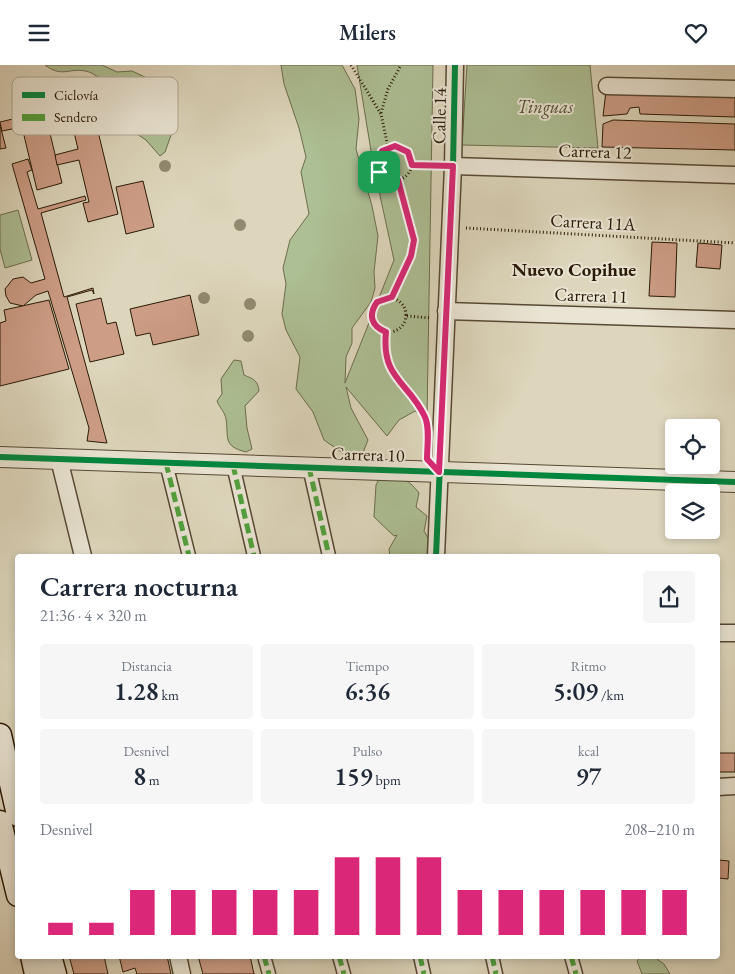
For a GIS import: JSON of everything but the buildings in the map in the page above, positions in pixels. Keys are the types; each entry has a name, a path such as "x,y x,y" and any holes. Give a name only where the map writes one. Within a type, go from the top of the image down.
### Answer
{"main road":[{"path":"0,735 13,768 15,787"},
{"path":"0,822 15,883"},
{"path":"33,959 36,974"},
{"path":"51,959 55,974"}],"street":[{"name":"Calle 14","path":"436,554 456,65"},
{"path":"607,86 735,89"},
{"name":"Carrera 12","path":"453,166 735,175"},
{"name":"Carrera 11","path":"446,311 735,320"},
{"name":"Carrera 10","path":"0,457 735,481"},
{"path":"60,459 84,554"},
{"path":"166,463 189,554"},
{"path":"233,465 254,554"},
{"path":"309,467 329,554"},
{"path":"720,633 735,633"},
{"path":"720,787 735,786"},
{"path":"179,959 182,974"},
{"path":"265,959 269,974"},
{"path":"340,959 344,974"},
{"path":"421,959 424,974"},
{"path":"493,959 496,974"},
{"path":"572,959 576,974"}],"path":[{"path":"351,65 381,114 388,147"},
{"path":"381,114 388,89 401,65"},
{"path":"388,147 402,148 408,152 412,165 405,177 398,180 384,177 377,165 382,151 388,147"},
{"path":"412,165 453,166"},
{"path":"392,297 411,256 414,240 398,180"},
{"path":"392,297 400,301 405,307 407,316 400,329 386,332 374,324 371,316 377,302 392,297"},
{"path":"407,316 433,318 438,310 446,311"},
{"path":"386,332 384,350 389,366 420,408 426,419 426,427"}],"green space":[{"path":"45,65 102,65 117,72 132,71 145,77 98,77 89,72 77,70 62,72"},
{"path":"281,65 342,65 355,89 359,119 356,149 372,206 378,236 374,272 375,288 371,302 352,328 352,343 346,357 345,383 394,260 373,163 357,65 433,65 427,417 415,411 399,420 387,436 346,387 351,408 368,440 362,455 360,451 347,456 324,440 313,412 296,389 300,357 286,330 282,314 286,284 283,268 290,240 309,214 301,172 306,157 299,128 284,84"},
{"name":"Tinguas","path":"467,65 590,65 598,148 462,145"},
{"path":"138,135 171,135 165,152 160,156 146,140"},
{"path":"18,210 32,260 5,268 0,249 0,215"},
{"path":"234,360 241,361 244,375 256,382 259,391 245,406 247,428 252,449 246,452 238,450 230,444 227,436 225,416 217,401 222,394 221,379"},
{"path":"380,477 402,479 410,483 419,493 416,507 427,516 424,531 431,543 431,554 390,554 389,549 397,535 394,536 374,517 376,485"},
{"path":"639,959 658,959 664,964 670,974 642,974 637,961"}],"marked path":[{"path":"166,463 189,554"},
{"path":"233,465 254,554"},
{"path":"309,467 329,554"},
{"path":"265,959 269,974"},
{"path":"340,959 344,974"},
{"path":"421,959 424,974"},
{"path":"493,959 496,974"},
{"path":"572,959 576,974"}],"cycle path":[{"path":"436,554 453,166 455,65"},
{"path":"0,457 735,482"}],"district":[{"name":"Nuevo Copihue","path":"574,269"}],"route":[{"path":"395,146 408,152 412,165 453,166 439,472 427,459 426,419 389,366 384,350 386,332 374,324 371,316 377,302 384,298 392,297 411,256 414,240 398,180 391,181 379,172 378,158 382,151 388,147 395,146"}]}
